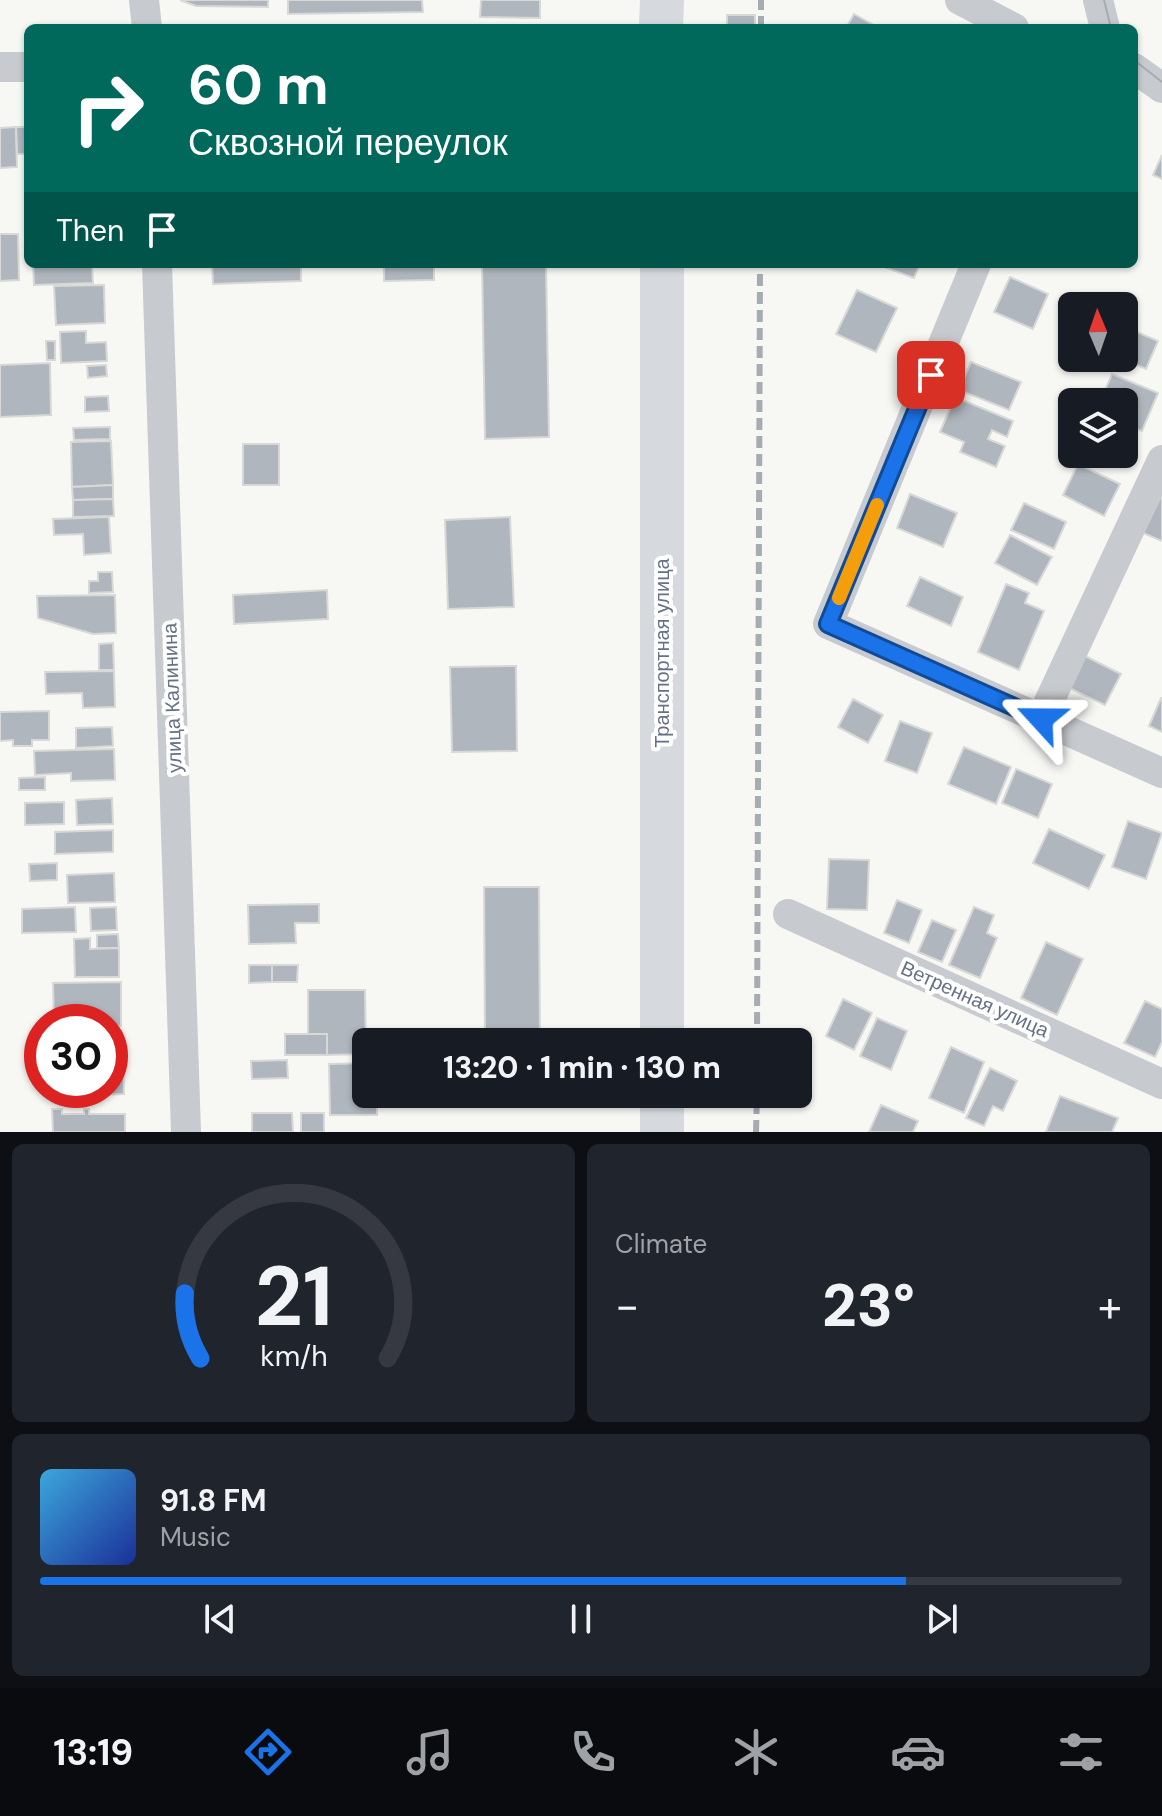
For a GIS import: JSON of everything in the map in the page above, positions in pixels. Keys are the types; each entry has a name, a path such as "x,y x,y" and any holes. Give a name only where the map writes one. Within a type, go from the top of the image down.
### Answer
{"main road":[{"path":"661,24 662,0"},
{"name":"Транспортная улица","path":"662,268 662,1028"},
{"path":"662,1108 662,1132"}],"street":[{"path":"144,0 147,24"},
{"path":"960,0 1006,24"},
{"path":"1098,0 1104,24"},
{"path":"0,67 24,67"},
{"path":"1138,71 1162,88"},
{"name":"улица Калинина","path":"157,268 186,1132"},
{"path":"974,268 828,624 1162,773"},
{"path":"1041,719 1162,460"},
{"name":"Ветренная улица","path":"788,914 1162,1084"}],"building":[{"path":"180,0 268,0 268,7 196,6"},
{"path":"288,0 422,0 423,12 288,14"},
{"path":"481,0 540,0 540,18 480,17"},
{"path":"854,14 872,24 848,24"},
{"path":"727,15 755,15 755,24 727,24"},
{"path":"16,127 17,167 0,168 0,128"},
{"path":"16,127 24,127 24,154 17,154"},
{"path":"1162,155 1162,179 1153,175"},
{"path":"0,234 18,234 19,280 0,281"},
{"path":"33,268 92,268 93,283 34,285"},
{"path":"212,268 301,268 301,281 213,284"},
{"path":"384,268 434,268 434,280 384,281"},
{"path":"482,268 546,268 549,437 485,439"},
{"path":"887,268 918,268 914,278"},
{"path":"1010,277 1048,294 1033,329 994,312"},
{"path":"104,285 105,323 56,325 54,286"},
{"path":"857,290 897,308 876,352 836,334"},
{"path":"86,331 86,343 106,342 107,361 61,363 60,332"},
{"path":"1138,333 1158,341 1146,369 1138,366"},
{"path":"46,341 55,341 55,360 47,360"},
{"path":"971,362 1021,382 1009,410 959,390"},
{"path":"50,363 51,415 0,417 0,365"},
{"path":"106,365 107,376 88,378 87,366"},
{"path":"1112,374 1158,393 1142,431 1138,429 1138,388 1106,388"},
{"path":"108,396 109,411 85,412 85,397"},
{"path":"955,397 1013,421 1007,437 992,430 988,439 1005,446 996,467 960,452 964,442 940,432"},
{"path":"110,427 110,439 74,440 73,428"},
{"path":"111,441 113,485 72,487 71,442"},
{"path":"243,444 279,444 279,485 243,485"},
{"path":"1076,468 1086,468 1120,484 1104,516 1063,495"},
{"path":"113,485 113,499 73,500 72,487"},
{"path":"910,494 957,513 943,547 897,528"},
{"path":"1162,494 1162,541 1143,533"},
{"path":"113,499 114,516 73,517 73,500"},
{"path":"1024,503 1066,522 1054,549 1011,530"},
{"path":"109,517 111,553 84,555 83,534 54,535 53,519"},
{"path":"510,517 514,607 448,609 445,520"},
{"path":"1010,535 1052,557 1037,585 995,563"},
{"path":"98,572 112,572 113,592 89,593 89,581 98,581"},
{"path":"920,577 963,597 951,626 907,606"},
{"path":"1006,584 1029,593 1025,603 1044,611 1019,670 978,652"},
{"path":"327,590 328,619 234,624 233,595"},
{"path":"115,595 116,633 93,634 38,618 37,596"},
{"path":"113,643 114,670 99,670 99,644"},
{"path":"1085,656 1121,674 1105,705 1069,688"},
{"path":"516,666 517,751 452,752 450,667"},
{"path":"114,671 115,707 83,708 82,693 46,694 45,672"},
{"path":"1162,698 1162,732 1149,726"},
{"path":"853,699 883,715 868,743 838,727"},
{"path":"49,711 49,740 32,740 32,746 13,746 13,740 0,741 0,712"},
{"path":"900,721 932,733 917,773 885,761"},
{"path":"112,727 113,746 76,748 76,728"},
{"path":"964,747 1011,767 996,804 948,784"},
{"path":"114,749 115,780 71,781 71,773 35,775 34,751"},
{"path":"1016,769 1052,784 1038,818 1002,803"},
{"path":"45,777 45,790 19,790 19,778"},
{"path":"112,798 113,824 77,825 76,800"},
{"path":"64,802 64,824 25,825 25,803"},
{"path":"1128,821 1162,833 1146,879 1112,867"},
{"path":"1049,829 1105,855 1089,889 1033,863"},
{"path":"113,830 113,852 55,854 55,832"},
{"path":"829,859 869,860 867,910 827,909"},
{"path":"57,863 57,880 30,881 29,864"},
{"path":"114,873 115,902 68,903 67,875"},
{"path":"484,887 539,887 540,1028 485,1028"},
{"path":"897,900 922,910 909,943 884,933"},
{"path":"319,904 319,923 295,923 296,943 249,944 248,905"},
{"path":"75,907 76,932 22,933 22,909"},
{"path":"116,907 117,930 91,931 90,908"},
{"path":"974,907 994,915 987,933 997,938 980,978 949,965"},
{"path":"932,920 956,930 942,962 918,952"},
{"path":"118,934 119,948 97,948 97,935"},
{"path":"90,938 90,949 119,948 119,977 75,977 74,939"},
{"path":"1046,942 1083,959 1057,1015 1021,998"},
{"path":"249,965 272,965 272,982 249,983"},
{"path":"272,965 298,965 297,982 272,982"},
{"path":"121,982 121,1004 54,1004 53,983"},
{"path":"308,990 365,990 366,1028 352,1028 352,1054 327,1055 327,1034 308,1034"},
{"path":"843,999 872,1013 854,1050 826,1036"},
{"path":"1145,1001 1162,1009 1162,1042 1155,1057 1124,1043"},
{"path":"877,1018 907,1031 891,1070 860,1056"},
{"path":"285,1034 327,1034 327,1055 285,1055"},
{"path":"951,1047 984,1062 964,1113 929,1098"},
{"path":"287,1060 288,1078 252,1079 251,1061"},
{"path":"352,1063 352,1108 377,1108 377,1115 330,1115 329,1064"},
{"path":"990,1068 1017,1081 1003,1111 993,1106 984,1126 966,1118"},
{"path":"1060,1096 1118,1118 1112,1132 1046,1132"},
{"path":"881,1105 918,1121 913,1132 869,1132"},
{"path":"52,1109 62,1109 62,1114 84,1114 84,1109 89,1109 89,1114 125,1114 125,1132 53,1132"},
{"path":"252,1113 292,1113 293,1132 252,1132"},
{"path":"301,1113 324,1113 324,1132 301,1132"}],"tram line":[{"path":"1104,0 1110,24"},
{"path":"1138,63 1162,82"}],"railway":[{"path":"761,0 761,24"},
{"path":"757,1028 760,268"},
{"path":"756,1132 757,1108"}],"slow traffic":[{"path":"839,598 877,505"}],"route":[{"path":"931,375 828,624 1041,719"}]}
